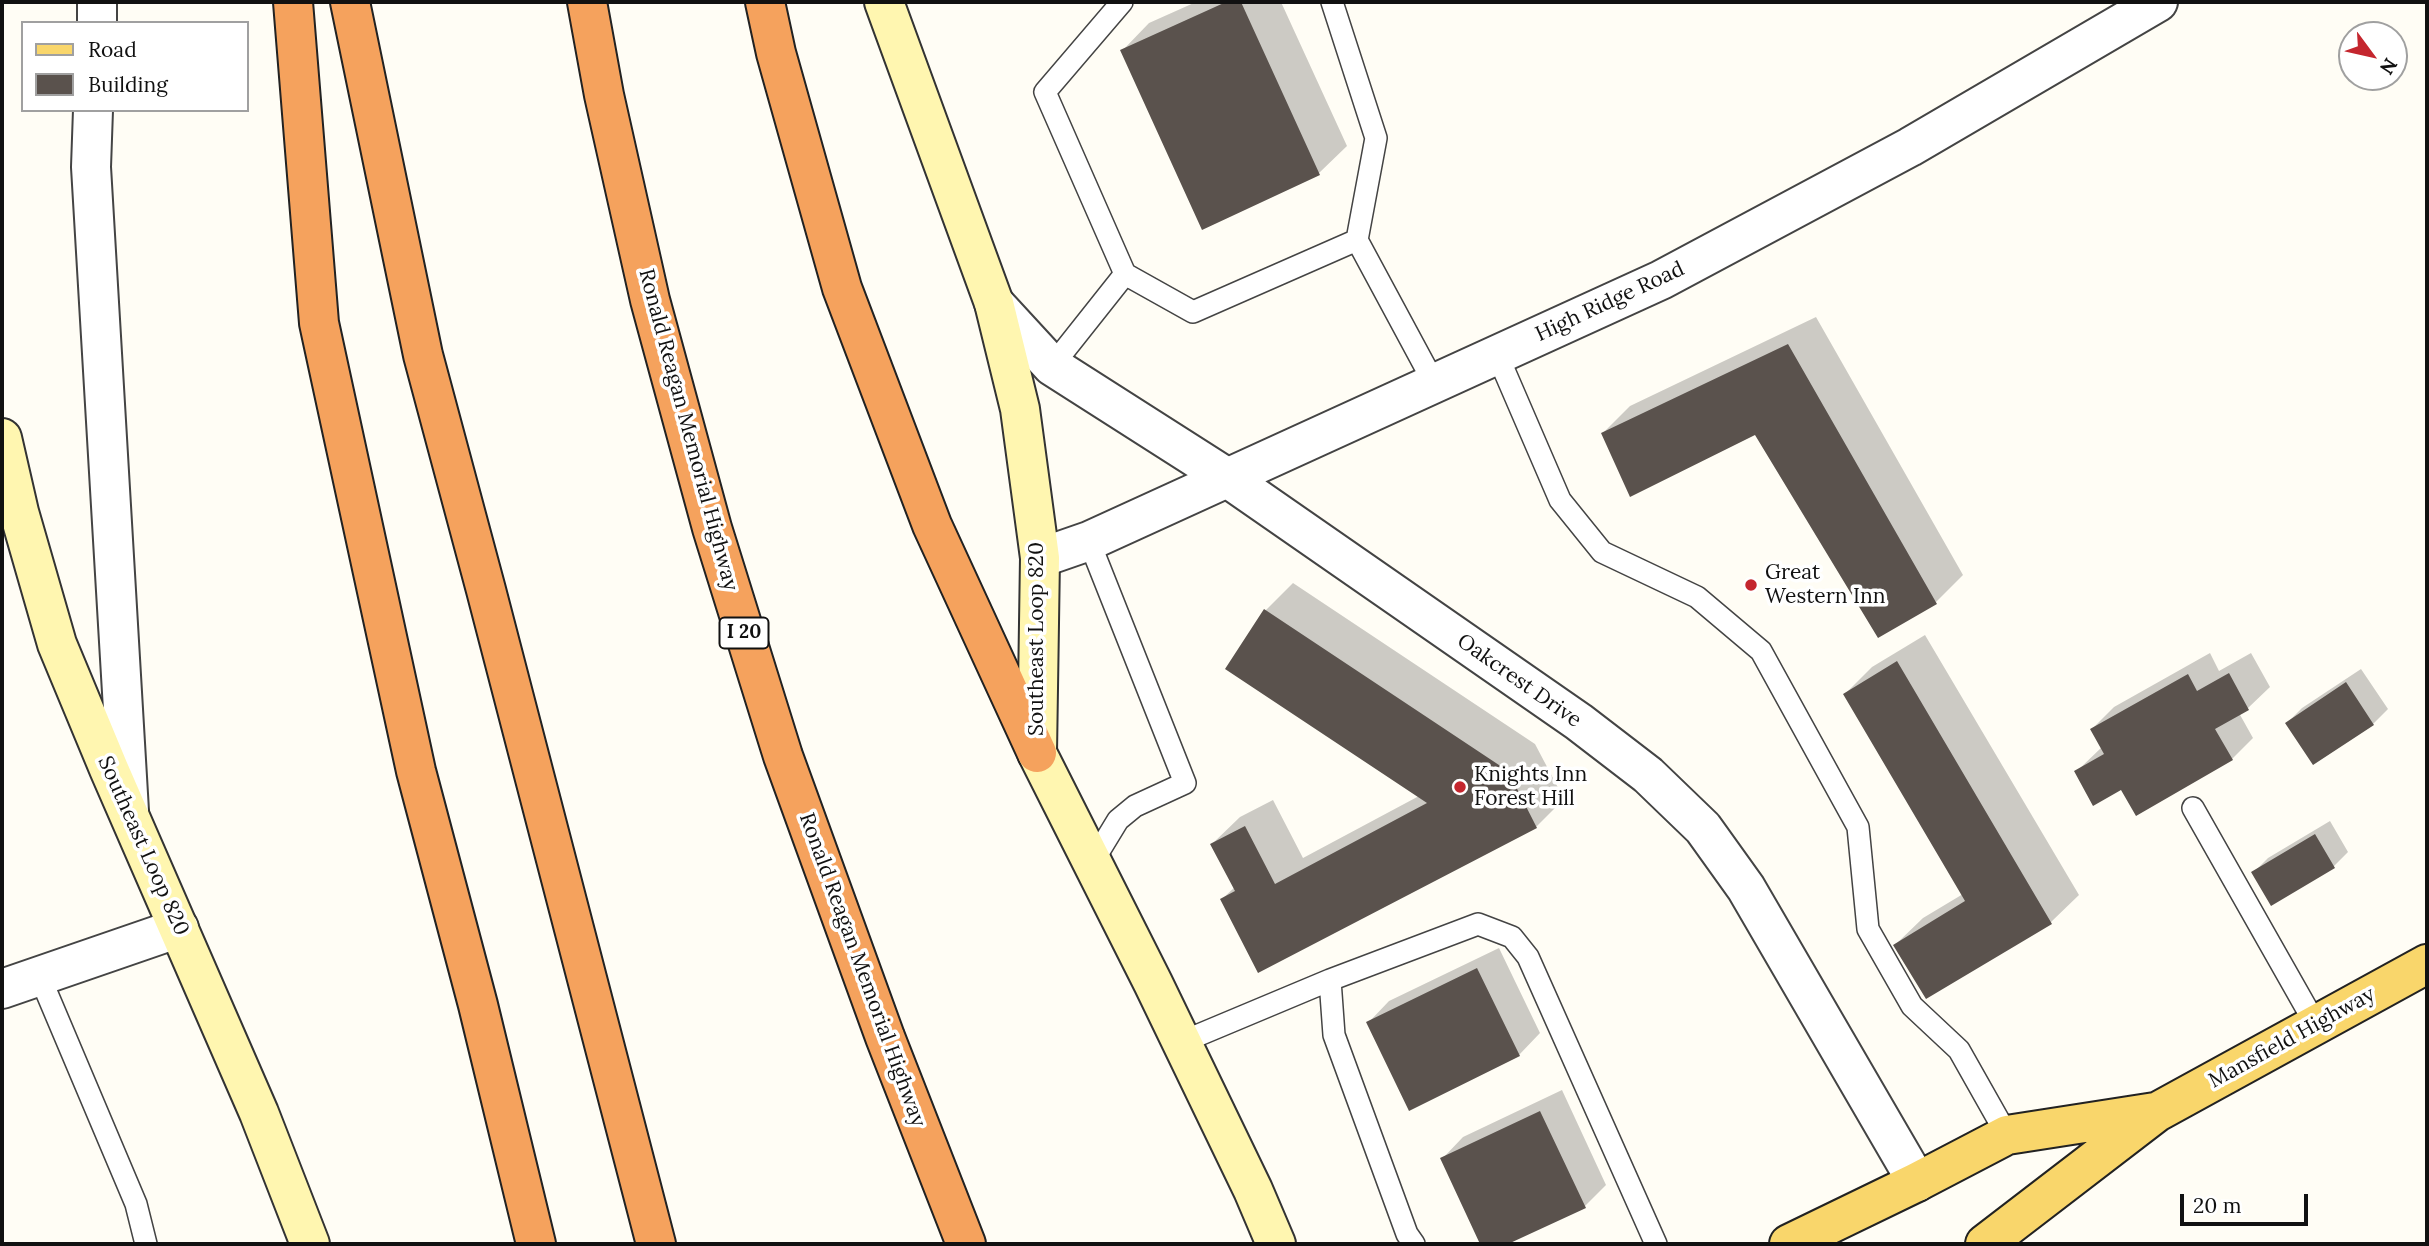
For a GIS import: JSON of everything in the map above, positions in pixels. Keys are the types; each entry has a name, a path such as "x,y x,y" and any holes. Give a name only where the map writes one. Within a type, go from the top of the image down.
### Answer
{"highway":[{"path":"293,2 319,323 416,771 478,1006 536,1244"},
{"path":"350,2 423,355 656,1244"},
{"name":"Ronald Reagan Memorial Highway","path":"587,2 604,95 650,300 712,528 783,756 885,1037 966,1244"},
{"path":"765,2 776,53 842,288 932,525 1037,753"}],"main road":[{"name":"Southeast Loop 820","path":"884,2 994,303 1020,409 1041,558 1037,753 1182,1042 1276,1244"},
{"name":"Southeast Loop 820","path":"2,438 10,514 57,644 259,1114 310,1244"},
{"name":"Mansfield Highway","path":"1985,1244 2157,1112 2427,964"},
{"name":"Mansfield Highway","path":"1789,1244 2007,1135 2157,1112"}],"street":[{"path":"97,2 97,21"},
{"name":"High Ridge Road","path":"1041,558 1088,541 1661,280 1910,147 2158,2"},
{"path":"93,112 92,167 129,814"},
{"name":"Oakcrest Drive","path":"994,303 1052,366 1226,477 1579,722 1647,775 1703,828 1746,888 1774,934 1917,1182"},
{"path":"2,989 179,928"}],"lane":[{"path":"1122,2 1045,92 1125,274 1193,312 1357,240"},
{"path":"1332,2 1376,138 1357,240 1434,383"},
{"path":"1052,366 1125,274"},
{"path":"1497,354 1560,500 1602,552 1697,597 1761,652 1858,827 1868,929 1912,1006 1959,1050 2007,1135"},
{"path":"1088,541 1185,783 1135,806 1118,820 1093,860"},
{"path":"2193,808 2316,1025"},
{"path":"1182,1042 1330,980 1478,924 1512,937 1528,957 1656,1244"},
{"path":"40,977 136,1204 146,1244"},
{"path":"1330,980 1334,1035 1407,1234 1414,1244"}],"building":[{"path":"1226,2 1241,2 1320,175 1202,230 1120,50"},
{"path":"1788,344 1937,604 1878,638 1755,435 1630,497 1601,433"},
{"name":"Knights Inn Forest Hill","path":"1264,609 1508,771 1537,828 1258,973 1220,899 1235,891 1210,844 1245,826 1275,884 1427,803 1225,669"},
{"path":"1897,661 2052,924 1926,999 1893,945 1965,901 1843,694"},
{"path":"2229,673 2249,710 2215,729 2233,760 2136,816 2121,790 2093,806 2074,771 2104,754 2090,729 2188,674 2197,691"},
{"path":"2346,682 2374,725 2313,765 2285,723"},
{"path":"2315,834 2335,868 2271,906 2251,872"},
{"path":"1477,968 1520,1056 1409,1111 1366,1022"},
{"path":"1540,1111 1586,1208 1508,1244 1480,1244 1440,1158"}],"place":[{"name":"Great Western Inn","path":"1751,585"},
{"name":"Knights Inn Forest Hill","path":"1460,787"}]}
